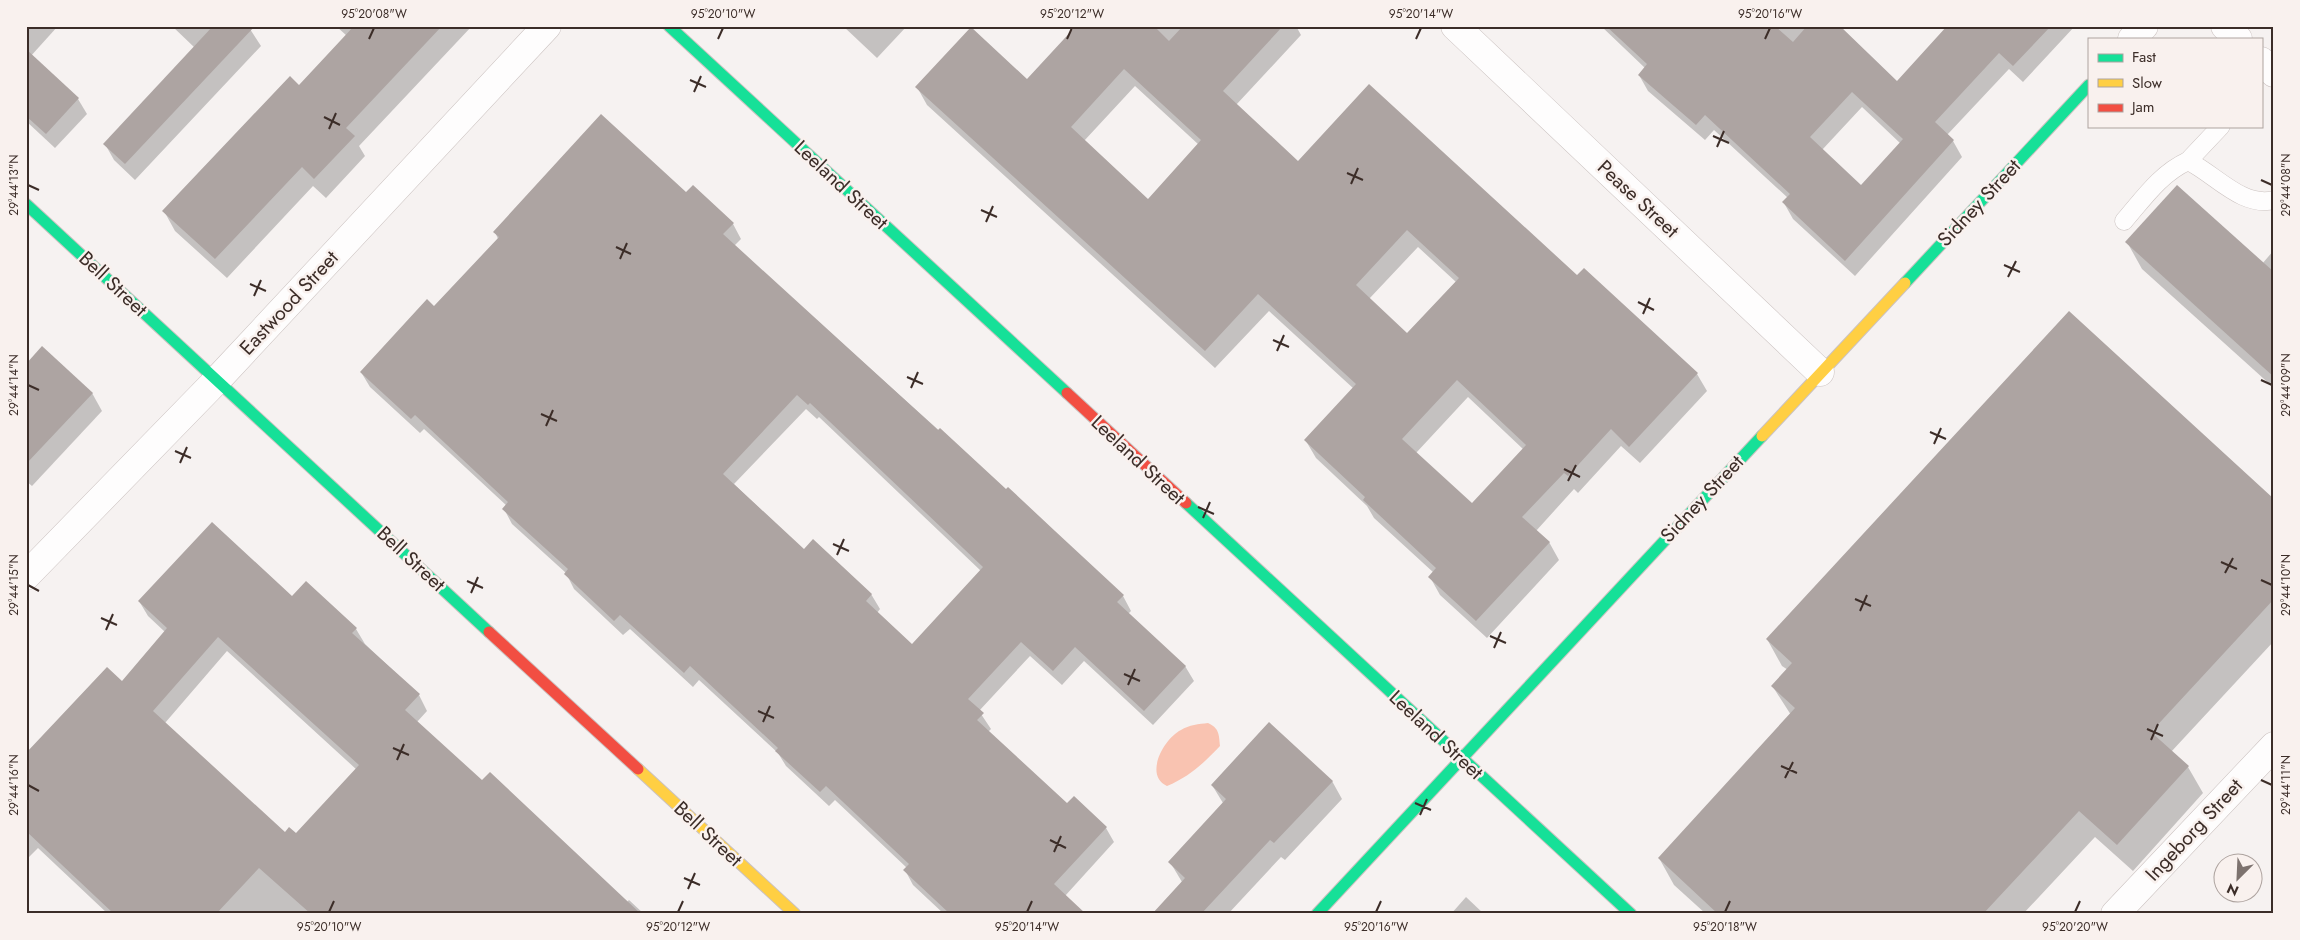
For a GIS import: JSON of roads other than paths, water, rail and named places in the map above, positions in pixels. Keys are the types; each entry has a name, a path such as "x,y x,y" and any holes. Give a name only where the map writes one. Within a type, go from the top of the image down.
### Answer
{"street":[{"name":"Eastwood Street","path":"26,576 217,380 547,26"},
{"name":"Leeland Street","path":"669,26 1631,914"},
{"name":"Pease Street","path":"1455,26 1820,372"},
{"path":"2133,38 2144,26"},
{"path":"2225,26 2237,38"},
{"name":"Sidney Street","path":"1317,914 1460,758 2088,86"},
{"name":"Bell Street","path":"26,204 795,914"},
{"name":"Ingeborg Street","path":"2115,914 2274,746"}],"lane":[{"path":"2124,221 2161,180 2175,167 2188,161 2219,128"},
{"path":"2188,161 2204,169 2222,184 2241,195 2264,202 2274,200"}]}
